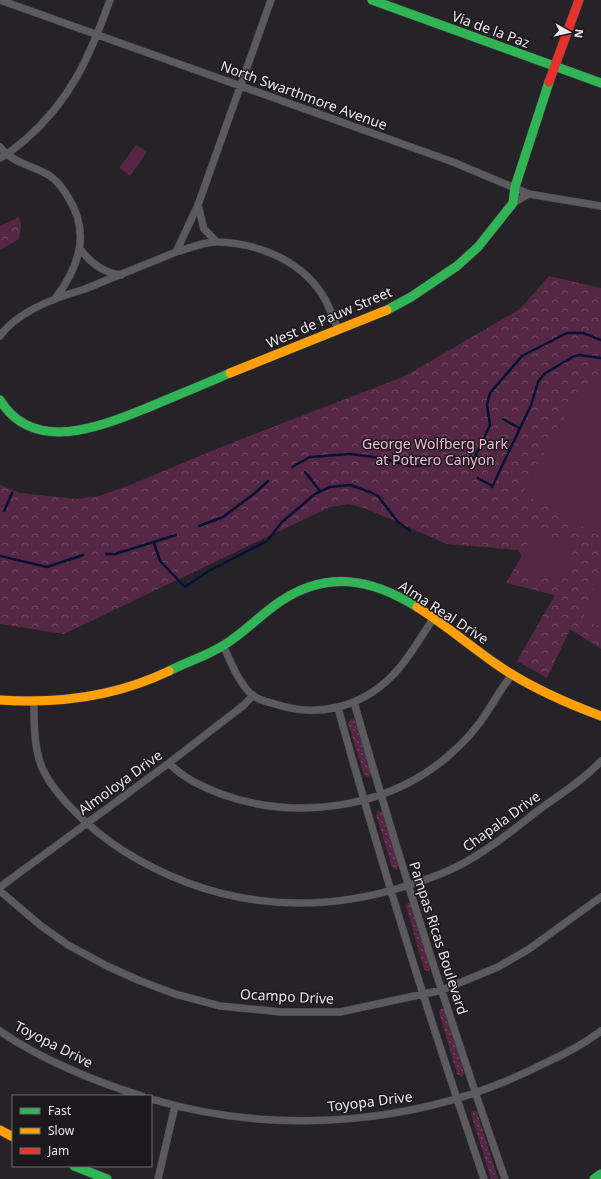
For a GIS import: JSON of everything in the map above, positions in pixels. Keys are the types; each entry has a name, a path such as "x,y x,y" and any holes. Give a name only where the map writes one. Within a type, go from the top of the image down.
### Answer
{"street":[{"name":"North Swarthmore Avenue","path":"0,0 97,36 453,162 529,194 601,206"},
{"path":"3,156 36,130 58,106 80,74 97,36 110,0"},
{"path":"176,252 198,205 271,0"},
{"name":"Via de la Paz","path":"372,0 601,83"},
{"path":"513,204 515,187 554,66 579,0"},
{"path":"0,147 3,156 35,168 51,177 64,191 73,205 79,220 82,251 86,258 107,272 121,275"},
{"path":"513,204 529,194"},
{"name":"West de Pauw Street","path":"0,400 12,415 24,424 38,431 55,432 92,428 122,418 385,311 442,276 478,247 513,204"},
{"path":"198,205 204,229 216,241"},
{"path":"0,336 14,320 55,300 176,252 216,241 249,246 287,260 310,279 326,300 338,329"},
{"path":"55,300 69,280 82,251"},
{"name":"Alma Real Drive","path":"0,700 34,702 65,700 109,693 142,683 223,645 280,600 302,589 322,583 349,581 374,586 398,596 536,689 601,716"},
{"path":"223,645 240,679 253,696 306,711 338,708 354,702 374,691 392,677 404,664 433,619"},
{"path":"169,763 186,778 211,790 233,798 272,807 321,808 363,800 381,795 423,775 447,758 478,725 503,685 513,674"},
{"name":"Almoloya Drive","path":"0,887 169,763 244,705 253,696"},
{"name":"Chapala Drive","path":"34,702 35,734 39,760 61,797 86,823 107,841 165,874 206,890 274,903 325,903 351,900 421,882 468,860 496,843 601,761"},
{"name":"Pampas Ricas Boulevard","path":"354,702 408,886 475,1093 505,1179"},
{"path":"338,708 363,800 484,1179"},
{"name":"Ocampo Drive","path":"0,891 68,945 107,966 138,980 175,994 220,1006 281,1012 340,1012 442,990 498,967 529,949 601,897"},
{"name":"Toyopa Drive","path":"0,1031 38,1053 83,1074 139,1095"},
{"name":"Toyopa Drive","path":"152,1099 175,1106 256,1118 309,1121 360,1118 402,1112 475,1093 526,1073 557,1058 601,1031"},
{"path":"158,1179 175,1106"},
{"path":"0,1130 12,1136"},
{"path":"77,1167 107,1179"},
{"path":"594,1179 601,1174"}],"green space":[{"path":"136,145 147,152 130,176 119,168"},
{"path":"19,217 21,226 19,239 0,250 0,226"},
{"name":"George Wolfberg Park at Potrero Canyon","path":"549,276 601,288 601,649 570,629 547,678 517,661 555,595 506,583 522,556 518,550 447,544 367,509 349,504 330,507 64,634 0,624 0,485 21,493 76,499 99,496 130,485 226,445 405,376 520,309"},
{"path":"590,382 601,388 601,537 526,495 525,487 582,385"},
{"path":"532,531 570,544 572,550 561,583 519,569"},
{"path":"595,582 601,584 601,627 582,620"},
{"path":"351,719 355,720 371,773 369,778 364,775 348,723"},
{"path":"378,811 382,812 399,865 397,870 392,867 376,815"},
{"path":"408,903 411,903 431,967 429,972 424,969 406,906"},
{"path":"441,1008 445,1009 464,1073 462,1077 457,1074 439,1012"},
{"path":"473,1110 477,1112 498,1179 491,1179 471,1114"}],"waterway":[{"path":"470,461 473,461 490,425 487,405 490,393 522,356 567,333 583,333 601,340"},
{"path":"492,487 531,405 538,382 544,374 574,356 580,355 601,358"},
{"path":"503,419 519,428"},
{"path":"292,467 310,457 350,454 382,458 409,466 430,465"},
{"path":"305,472 320,491"},
{"path":"478,478 492,486"},
{"path":"199,526 223,517 255,493 268,481"},
{"path":"154,543 160,561 185,587 209,571 267,541 282,522 315,494 330,487 350,485 378,496 398,522 410,531"},
{"path":"4,511 12,493"},
{"path":"106,554 115,554 176,535"},
{"path":"0,556 47,567 83,555"}],"traffic: fast":[{"path":"372,0 601,83"},
{"path":"387,310 411,297 457,266 478,247 513,203 515,187 549,82"},
{"path":"0,400 15,417 32,428 52,432 72,431 94,427 115,420 230,373"},
{"path":"169,671 217,649 239,635 281,601 298,591 316,585 333,582 350,582 367,585 400,597 417,607"},
{"path":"77,1167 107,1179"},
{"path":"594,1179 601,1174"}],"traffic: slow":[{"path":"230,373 387,310"},
{"path":"417,607 511,674 549,694 601,716"},
{"path":"0,700 44,701 86,697 128,687 169,671"},
{"path":"0,1130 12,1136"}],"traffic: jam":[{"path":"549,82 579,0"}]}
